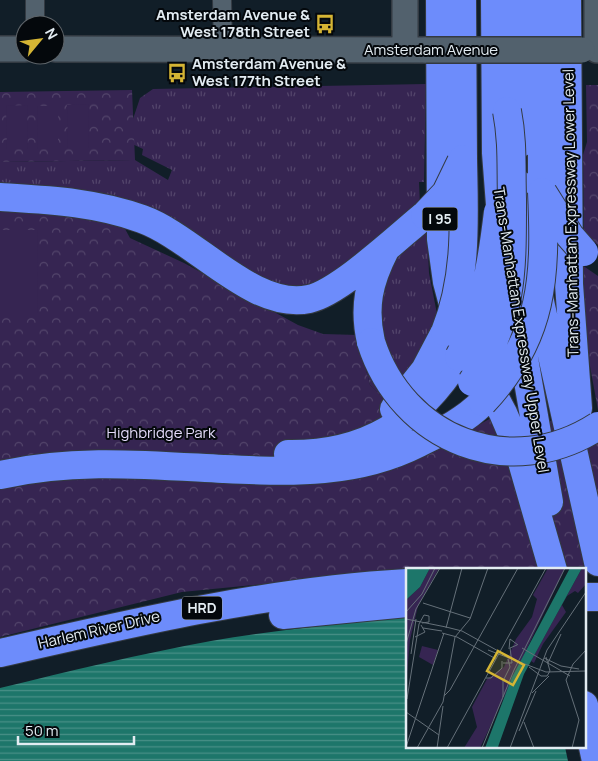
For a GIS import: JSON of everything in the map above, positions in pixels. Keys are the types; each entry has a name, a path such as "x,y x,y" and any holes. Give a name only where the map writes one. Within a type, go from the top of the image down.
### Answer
{"highway":[{"name":"I 95","path":"440,0 440,208 444,260 454,308 464,337 508,424 522,457 552,568"},
{"path":"399,414 445,332 458,293 462,264 462,0"},
{"name":"Trans-Manhattan Expressway Upper Level","path":"495,0 496,153 500,214 536,418 559,568"},
{"name":"Trans-Manhattan Expressway Upper Level","path":"520,0 522,196 531,261 580,416 598,562"},
{"path":"478,392 500,382 516,356 537,304 543,266 542,0"},
{"name":"Trans-Manhattan Expressway Lower Level","path":"567,0 569,284 580,416 598,545"},
{"path":"0,458 41,450 74,447 298,454 346,447 432,394 459,357 479,311 491,261 500,196 502,140 507,111 507,50"},
{"path":"0,475 49,466 90,464 274,471 329,470 383,459 448,430 478,392 498,335 510,283 512,139 507,111"},
{"path":"0,197 77,203 143,219 179,237 254,290 269,297 283,300 309,299 324,294 425,215 446,193 463,158"},
{"path":"542,192 570,236 591,258"},
{"path":"386,247 371,277 368,294 367,314 371,342 382,370 404,402 428,424 458,440 497,451 527,452 568,443 580,416"},
{"name":"Harlem River Drive","path":"0,653 218,605 316,591 406,583"},
{"name":"Harlem River Drive","path":"0,671 136,640 243,620 406,602"},
{"path":"586,715 594,752"}],"main road":[{"path":"405,0 416,50"},
{"path":"592,50 597,0"},
{"path":"0,49 15,49"},
{"name":"Amsterdam Avenue","path":"65,49 592,50"}],"street":[{"path":"35,0 35,15"},
{"path":"222,0 223,49"}],"green space":[{"path":"426,84 424,182 419,182 420,205 345,267 313,286 300,289 283,287 267,282 236,263 192,230 157,213 136,206 114,201 0,188 0,162 135,160 168,180 172,170 142,155 143,149 130,143 128,134 140,98 153,89"},
{"path":"586,85 598,85 598,245 584,234 583,155 587,142"},
{"path":"132,90 135,160 0,162 0,92"},
{"path":"88,104 89,148 68,148 67,105"},
{"path":"27,105 28,149 7,149 6,106"},
{"path":"37,106 58,106 58,149 38,149"},
{"name":"Highbridge Park","path":"0,205 119,218 130,238 184,263 298,325 323,334 357,335 370,385 434,450 491,418 501,430 598,412 598,566 406,568 406,570 182,592 0,637"},
{"path":"427,229 429,273 438,319 431,340 386,402 370,385 360,345 394,261"},
{"path":"0,230 38,230 37,314 0,314"},
{"path":"582,265 598,276 598,410 585,339"}],"shaded area":[{"path":"406,617 406,748 585,748 598,761 0,761 0,688 131,657 211,641 309,627"}],"pier":[{"path":"586,609 598,609 598,761 568,761 565,748 586,748"}],"place":[{"name":"Amsterdam Avenue & West 178th Street","path":"325,24"},
{"name":"Amsterdam Avenue & West 177th Street","path":"177,73"}]}
